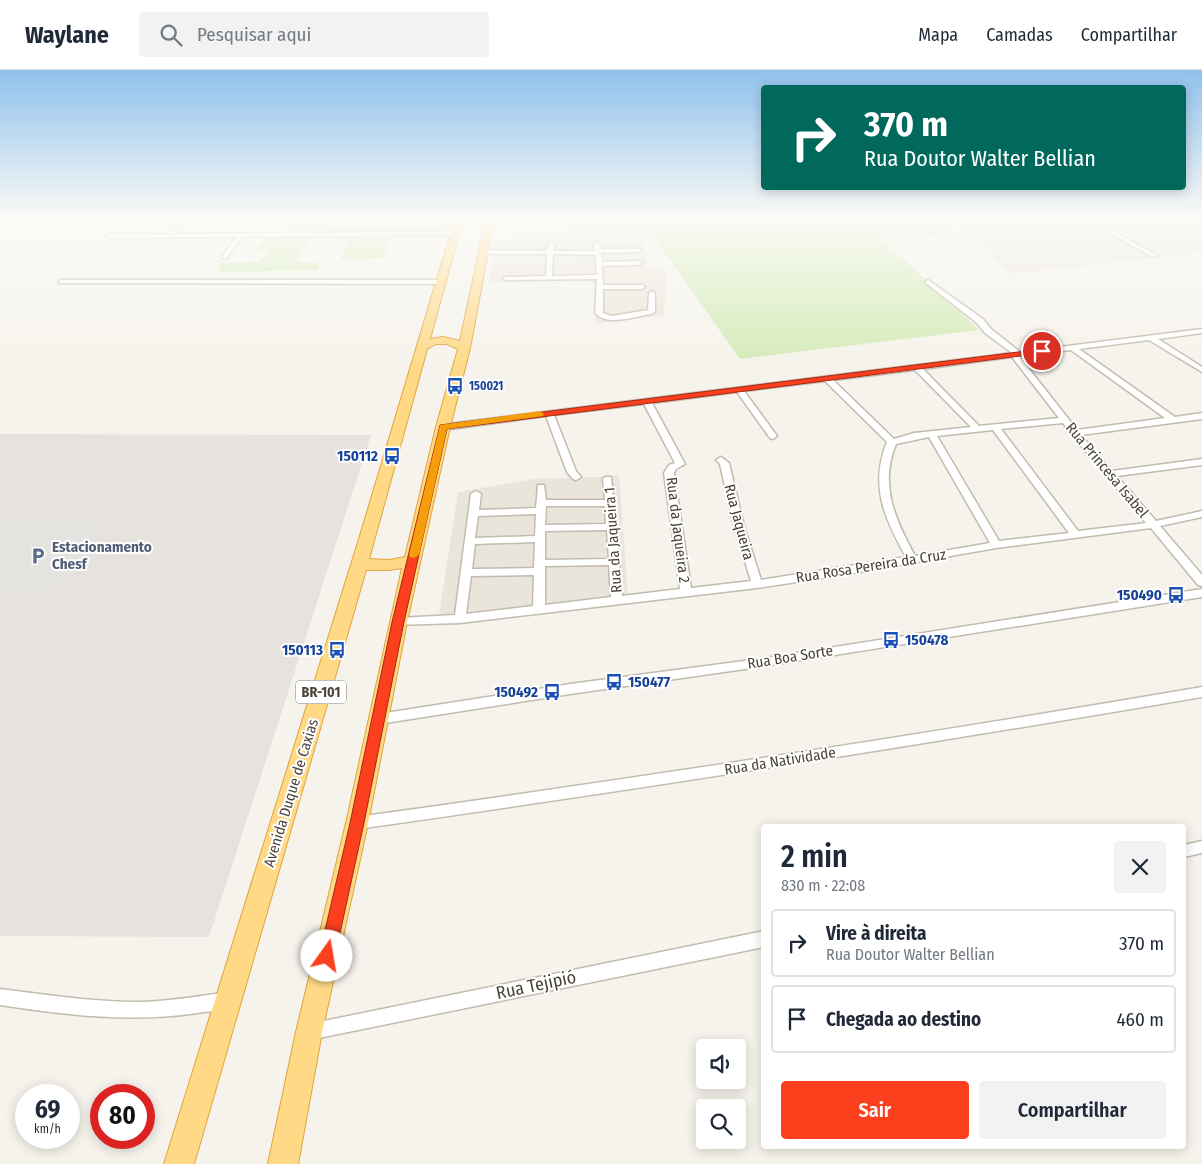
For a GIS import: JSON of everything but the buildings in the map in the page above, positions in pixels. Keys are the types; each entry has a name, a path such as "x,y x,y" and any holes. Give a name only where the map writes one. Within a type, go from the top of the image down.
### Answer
{"highway":[{"name":"Avenida Duque de Caxias","path":"179,1164 360,564 445,270"},
{"path":"284,1164 309,1032 357,823 398,622 443,427 464,348 458,328 477,270"},
{"path":"429,324 440,330 458,328"},
{"path":"423,347 430,342 444,341 455,343 464,348"},
{"path":"360,564 389,565 412,561"}],"street":[{"path":"549,277 550,270"},
{"path":"599,270 599,313 607,318 651,312 652,293"},
{"path":"506,278 600,277"},
{"path":"61,282 442,282"},
{"name":"Rua Princesa Isabel","path":"928,282 980,321 988,331 1016,355 1064,420 1202,582"},
{"path":"599,287 642,287"},
{"path":"443,427 1202,331"},
{"path":"1150,337 1202,370"},
{"path":"1072,347 1173,420"},
{"path":"916,367 977,429"},
{"path":"827,379 892,442"},
{"path":"739,390 773,436"},
{"name":"Rua da Jaqueira 2","path":"647,401 675,466 669,473 686,592"},
{"path":"548,413 572,472 576,477"},
{"path":"1075,433 1202,416"},
{"path":"912,559 891,519 885,497 883,466 886,453 892,442 914,436 1064,420"},
{"path":"995,427 1076,534"},
{"path":"932,435 996,546"},
{"name":"Rua Jaqueira","path":"721,460 724,463 739,526 757,584"},
{"path":"1110,474 1202,462"},
{"name":"Rua da Jaqueira 1","path":"608,479 617,601"},
{"path":"539,609 541,487"},
{"path":"460,619 476,494"},
{"path":"473,512 610,503"},
{"name":"Rua Rosa Pereira da Cruz","path":"398,622 460,619 757,584 837,573 996,546 1153,524 1202,514"},
{"path":"540,528 611,527"},
{"path":"470,541 540,539"},
{"path":"466,573 613,562"},
{"name":"Rua Boa Sorte","path":"378,719 570,689 759,663 1202,593"},
{"name":"Rua da Natividade","path":"357,823 661,780 1005,726 1202,692"},
{"path":"1186,851 1202,847"},
{"name":"Rua Tejipió","path":"309,1032 761,940"},
{"path":"0,997 87,1008 130,1010 159,1009 228,1000"}],"shaded area":[{"path":"491,270 666,270 664,316 596,323 593,281 489,282"},
{"path":"1008,270 1046,270 1012,274"},
{"path":"0,434 371,435 209,937 0,936"},
{"path":"619,476 628,596 439,615 458,492 534,479"},
{"name":"Estacionamento Chesf","path":"100,520 55,590 0,590 0,521"}],"green space":[{"path":"219,270 315,270 219,272"},
{"path":"677,270 915,270 979,330 740,359"}],"slow traffic":[{"path":"414,555 443,427 540,414"}],"place":[{"name":"150021","path":"455,386"},
{"name":"150112","path":"392,456"},
{"name":"Estacionamento Chesf","path":"38,556"},
{"name":"150490","path":"1176,595"},
{"name":"150478","path":"891,640"},
{"name":"150113","path":"337,650"},
{"name":"150477","path":"614,682"},
{"name":"150492","path":"552,692"}],"route":[{"path":"327,956 357,823 398,622 443,427 1042,351"}]}
